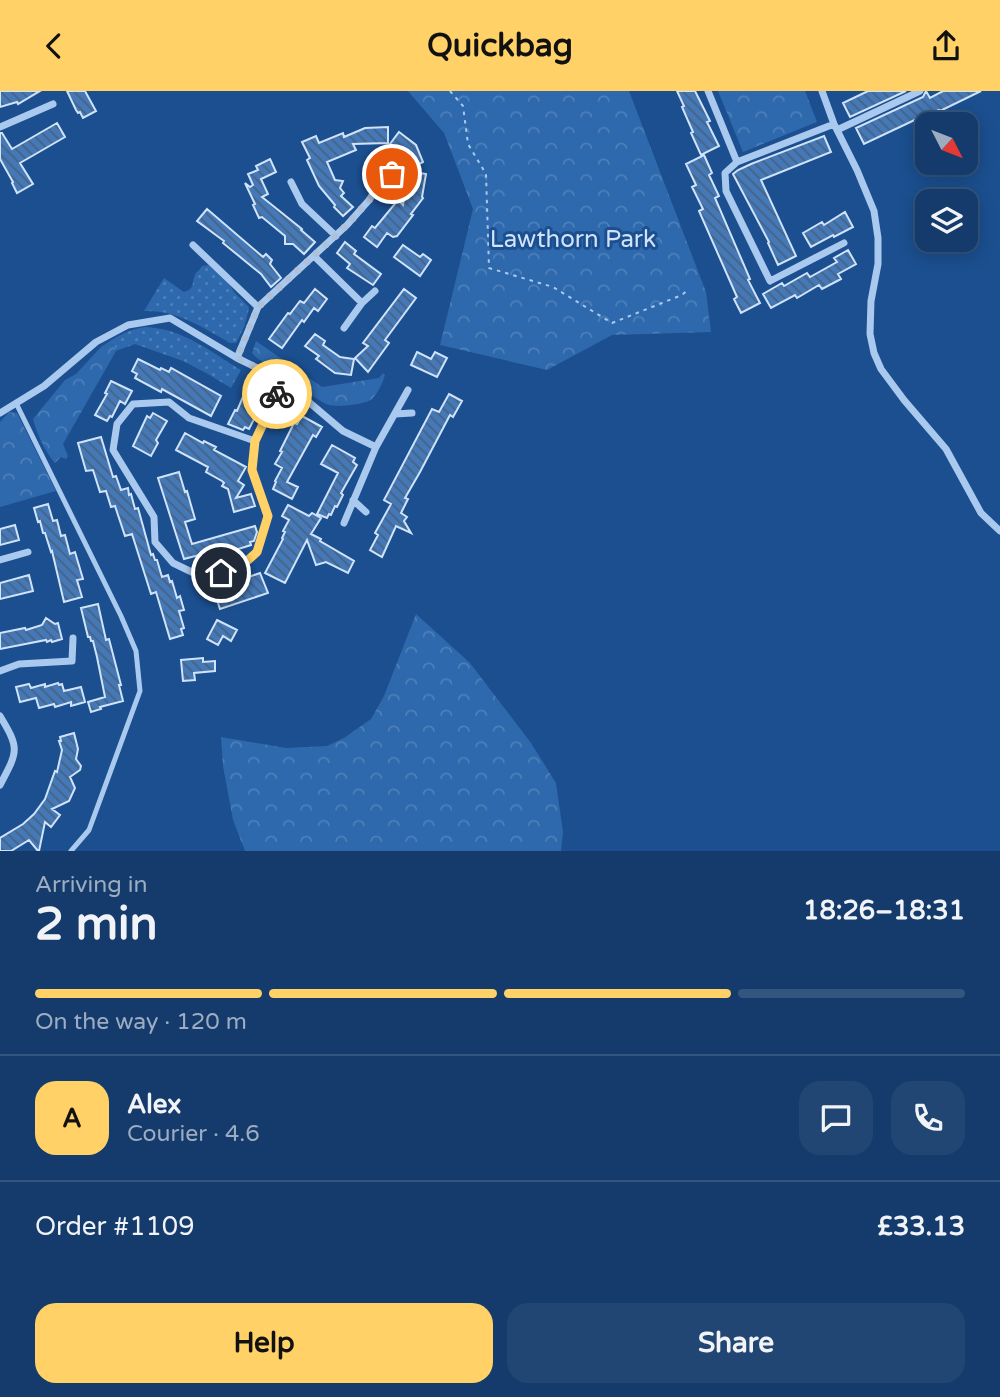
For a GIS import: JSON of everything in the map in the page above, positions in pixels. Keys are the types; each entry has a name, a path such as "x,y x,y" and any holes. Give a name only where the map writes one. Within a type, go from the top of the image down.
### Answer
{"street":[{"path":"708,91 737,162"},
{"path":"822,91 874,211 878,238 878,264 871,301 870,334 874,353 881,369 904,400 946,449 981,513 1000,531"},
{"path":"844,243 770,281 726,191 725,173 737,162 836,127 920,91"},
{"path":"0,127 53,104"},
{"path":"291,182 302,204 336,236"},
{"path":"237,358 258,307 336,236 370,199 374,191"},
{"path":"192,245 258,307"},
{"path":"314,256 362,303"},
{"path":"344,328 374,291"},
{"path":"0,413 44,386 96,342 128,325 170,318 237,358 284,381 343,431 376,447"},
{"path":"255,441 189,418 169,402 133,404 117,424 113,450 154,517 155,542 173,563 202,577 239,568 257,552 268,516 252,470 255,441 284,381"},
{"path":"344,523 376,447 408,390"},
{"path":"395,414 412,413"},
{"path":"354,500 366,512"},
{"path":"0,560 28,552"},
{"path":"0,671 19,663 72,661 73,638"},
{"path":"0,716 14,738 14,758 0,785"}],"lane":[{"path":"16,403 136,651 140,691 89,830 71,851"}],"path":[{"path":"450,91 463,106 468,144 486,174 489,268 553,287 612,323 682,295 689,289"}],"green space":[{"name":"Lawthorn Park","path":"408,91 629,91 706,292 711,332 612,335 547,370 440,345 473,209 444,133"},
{"path":"718,91 805,91 817,122 743,152"},
{"path":"209,265 248,306 244,327 236,343 230,343 178,316 144,311 164,278 184,292 188,291 196,273 202,266"},
{"path":"145,327 159,328 184,336 241,370 231,388 183,361 135,344 116,351 112,344 100,348 121,335"},
{"path":"256,341 322,387 379,378 383,373 385,375 378,391 369,401 351,405 329,405 255,356 252,353"},
{"path":"112,344 116,351 63,444 68,456 66,459 61,457 55,463 42,443 33,419 65,380 76,374 100,348"},
{"path":"9,412 17,413 56,491 0,507 0,422"},
{"path":"416,614 470,663 531,743 556,783 563,832 561,851 245,851 233,820 223,766 221,737 286,748 327,746 344,738 371,719 384,696"}],"building":[{"path":"0,91 40,91 18,104 17,102 0,107"},
{"path":"67,91 85,91 96,111 83,118"},
{"path":"677,91 695,91 719,146 701,155"},
{"path":"868,91 906,91 850,117 843,103"},
{"path":"926,91 930,98 943,91 981,91 940,111 915,112 915,120 864,144 856,128 923,97"},
{"path":"57,123 65,137 20,163 33,184 17,193 0,159 0,133 12,149"},
{"path":"388,127 388,143 353,144 356,150 327,162 335,180 343,181 340,188 344,193 341,196 353,207 343,216 319,186 302,142 316,136 319,143 343,133 344,137 365,128"},
{"path":"399,132 416,145 423,162 410,169 402,153 390,144"},
{"path":"824,136 831,152 761,180 796,256 778,265 769,242 733,174 751,164"},
{"path":"704,155 712,173 709,175 719,196 715,198 760,303 741,313 734,299 737,297 699,211 703,209 692,187 696,185 686,164"},
{"path":"270,159 276,172 261,179 268,194 262,197 315,242 304,254 293,244 285,244 285,236 262,217 259,218 245,183 250,187 253,185 248,174 258,170 256,166"},
{"path":"409,171 426,174 423,198 397,236 393,237 387,233 377,247 364,237 398,200 403,205"},
{"path":"207,209 263,257 266,254 281,278 271,287 261,274 223,243 224,241 197,221"},
{"path":"845,212 853,227 811,247 803,233 822,222 824,225"},
{"path":"345,242 356,251 354,254 381,274 373,285 347,268 350,264 337,253"},
{"path":"403,245 420,257 423,254 431,260 420,276 394,257"},
{"path":"848,250 856,264 838,274 841,279 822,289 819,285 797,298 795,295 771,308 763,294 807,273 810,277 837,262 834,258"},
{"path":"315,289 327,299 318,311 314,308 304,322 302,320 282,348 269,339 288,313 290,314 300,301 304,303"},
{"path":"404,289 416,298 385,340 389,343 368,372 355,358 368,346 363,343"},
{"path":"315,334 325,341 323,345 340,357 354,359 351,375 335,373 316,359 319,356 305,346"},
{"path":"417,352 431,359 435,352 447,358 437,377 411,365"},
{"path":"138,359 160,370 161,368 169,372 171,368 221,396 211,416 162,389 161,392 135,378 137,374 132,371"},
{"path":"251,378 265,386 263,390 268,392 249,429 245,427 243,430 228,424 235,410 237,411"},
{"path":"111,381 132,391 125,404 120,401 107,421 95,415"},
{"path":"449,394 462,401 453,417 450,415 405,498 408,499 401,513 407,517 404,521 411,533 396,526 382,557 370,550 378,535 375,533 391,504 384,500 432,409 439,412"},
{"path":"153,413 167,421 156,440 158,443 151,456 133,446 147,416 150,418"},
{"path":"302,416 322,427 316,437 313,435 287,482 298,487 292,499 273,489 282,468 275,464 294,423 297,424"},
{"path":"185,433 216,447 214,450 246,467 238,481 244,485 236,498 251,494 255,506 234,512 228,489 222,486 224,483 206,472 208,467 176,450"},
{"path":"101,437 113,477 116,476 121,490 128,488 135,509 138,508 151,555 157,560 162,577 168,575 177,598 180,596 184,610 179,611 184,628 181,629 183,635 170,639 156,592 151,594 132,534 125,536 115,506 111,507 106,491 100,492 93,470 86,471 78,443"},
{"path":"332,445 355,458 353,462 357,465 341,493 343,495 337,507 335,506 327,518 317,514 338,473 321,464"},
{"path":"179,472 195,519 185,522 192,544 255,526 257,532 254,541 250,542 251,545 232,551 233,555 206,562 203,554 184,559 158,478"},
{"path":"48,504 53,521 57,520 61,536 65,535 70,554 75,552 83,579 77,580 82,597 64,602 52,551 34,508"},
{"path":"288,505 309,516 312,513 321,518 311,534 354,561 348,573 326,562 316,565 307,540 285,583 265,573 283,539 283,531 289,520 282,516"},
{"path":"15,525 19,540 0,545 0,529"},
{"path":"260,573 268,593 220,609 214,591"},
{"path":"29,575 33,591 0,599 0,583"},
{"path":"98,604 123,701 91,712 88,702 105,697 93,641 88,637 81,608"},
{"path":"46,618 58,623 62,639 0,649 0,633 42,625"},
{"path":"217,620 237,630 231,641 223,636 218,645 207,639"},
{"path":"203,658 203,662 215,661 215,671 194,673 195,680 183,681 181,660"},
{"path":"29,684 31,688 45,684 45,687 62,684 64,691 81,687 85,702 71,706 71,702 39,708 36,698 20,702 16,687"},
{"path":"74,733 78,749 76,759 81,766 80,770 70,777 75,788 69,801 52,809 60,815 51,827 45,822 39,851 29,840 11,851 0,851 0,838 23,824 45,799 55,771 57,772 62,750 60,737"}],"way so far":[{"path":"277,394 284,381 237,358 258,307 347,225 374,191 387,189 392,183 392,174"}],"route":[{"path":"221,573 239,568 257,552 268,516 252,470 255,441 277,394"}]}
